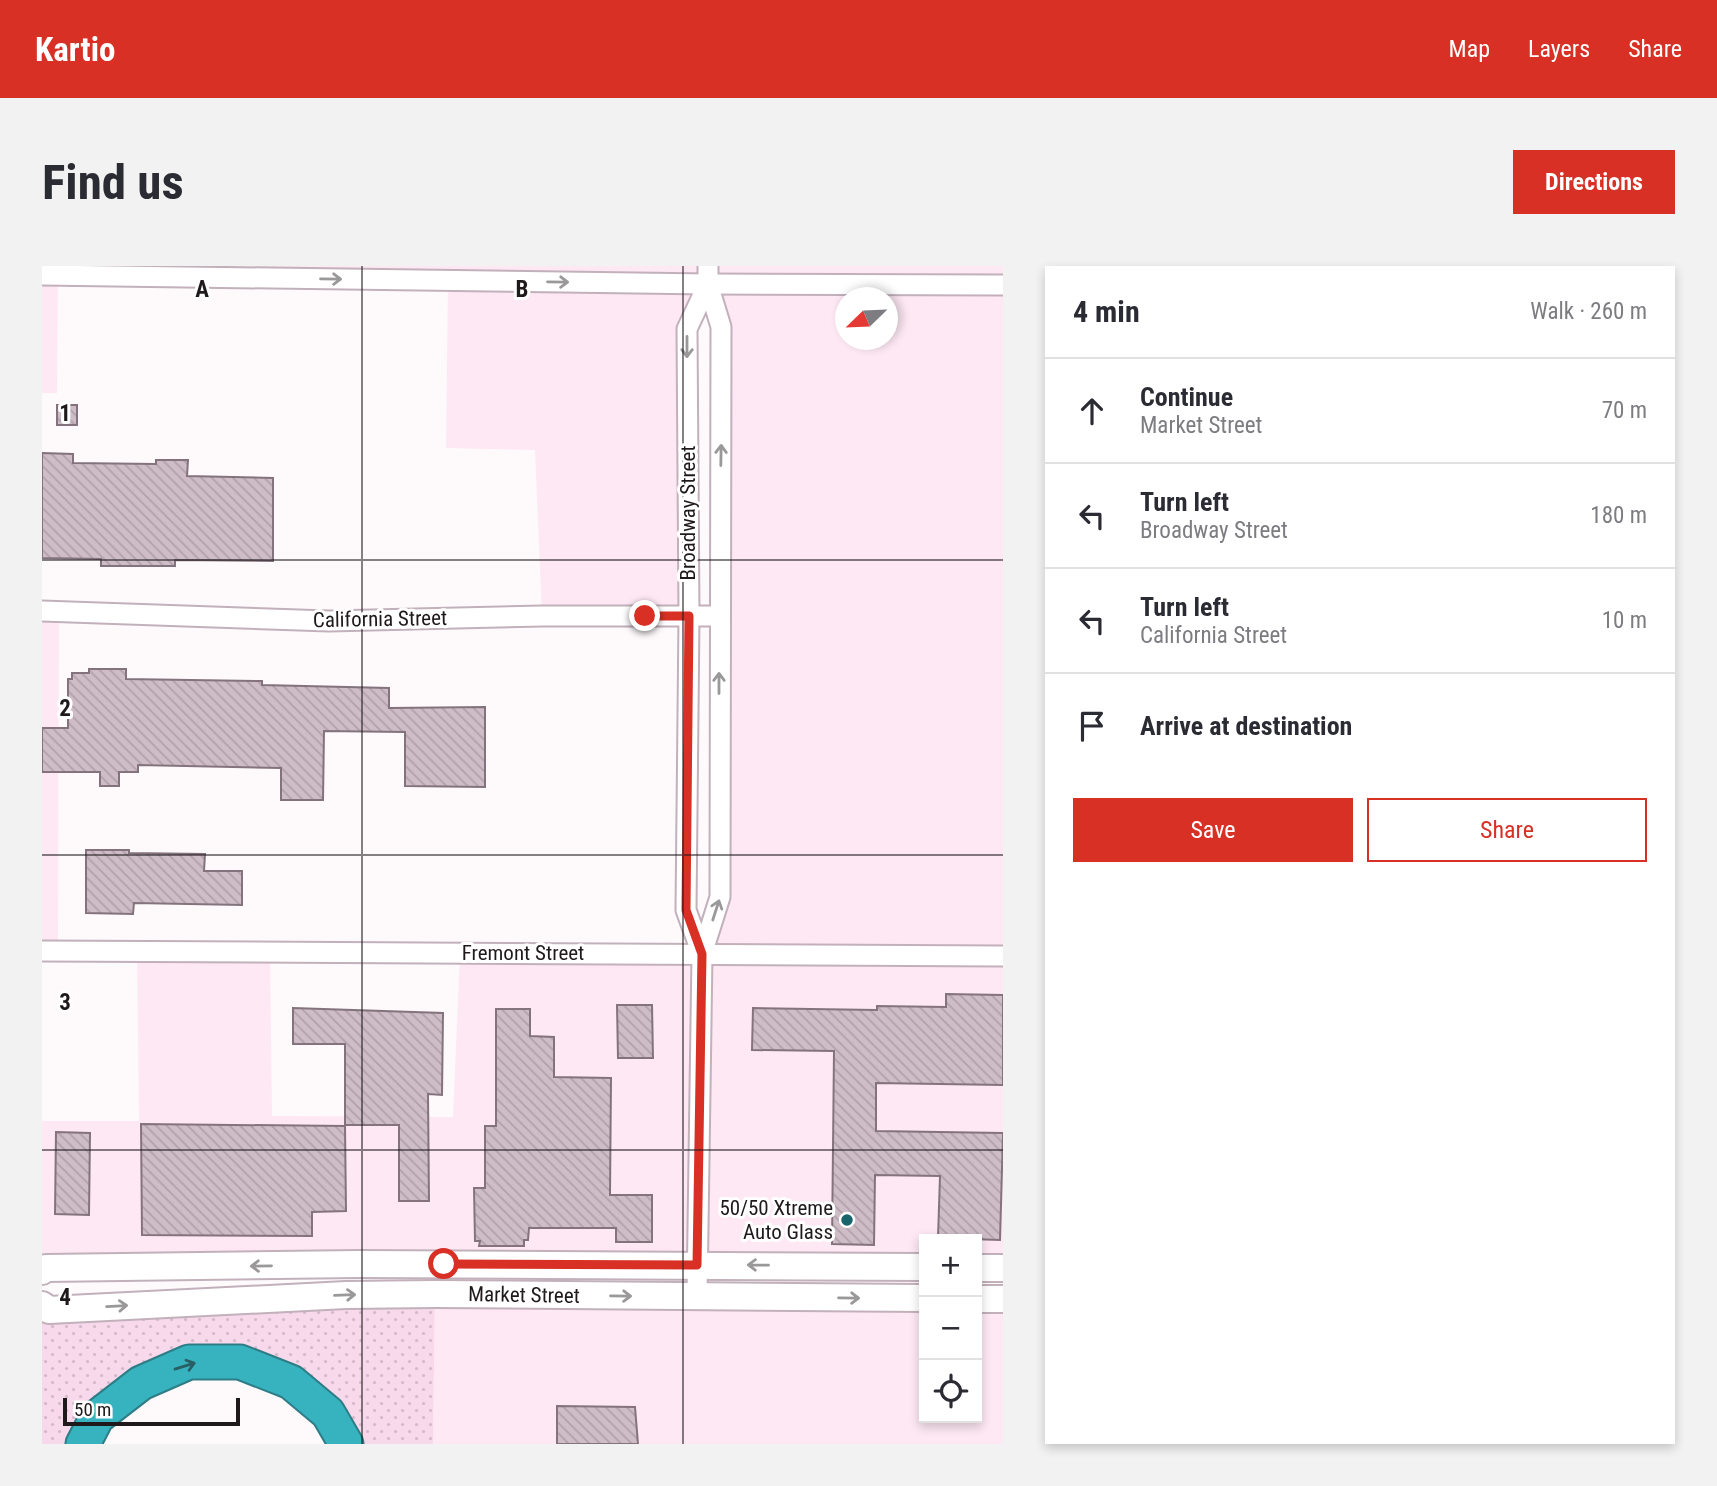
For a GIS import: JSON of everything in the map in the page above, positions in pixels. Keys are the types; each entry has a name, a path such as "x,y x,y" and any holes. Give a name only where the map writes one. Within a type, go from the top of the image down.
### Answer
{"highway":[{"path":"83,1444 97,1416 141,1383 189,1362 240,1362 291,1382 328,1413 346,1444"}],"main road":[{"name":"Market Street","path":"42,1271 46,1268 359,1264 919,1267"},
{"path":"982,1268 1003,1268"},
{"name":"Market Street","path":"42,1306 49,1310 346,1295 420,1294 919,1298"},
{"path":"982,1299 1003,1299"}],"street":[{"path":"42,275 708,275 1003,285"},
{"name":"Broadway Street","path":"702,954 686,910 689,616 687,329 708,275"},
{"name":"Broadway Street","path":"697,1296 702,954 720,897 721,327 708,275"},
{"name":"California Street","path":"42,611 329,621 719,616"},
{"name":"Fremont Street","path":"42,951 1003,956"}],"shaded area":[{"path":"42,266 1003,266 1003,1268 982,1268 982,1234 919,1234 919,1267 42,1268 42,1121 139,1121 137,951 270,952 272,1116 453,1117 460,953 702,953 720,897 722,437 708,285 687,329 689,616 542,616 535,450 446,448 448,281 58,275 57,393 42,393"},
{"path":"42,611 59,611 58,951 42,951"},
{"path":"435,1294 919,1298 919,1423 982,1423 982,1299 1003,1299 1003,1444 433,1444"},
{"path":"435,1294 433,1444 346,1444 291,1382 189,1362 83,1444 42,1444 42,1310"}],"building":[{"path":"57,405 77,405 77,425 57,425"},
{"path":"42,453 73,454 73,463 156,464 156,460 188,460 187,476 273,478 273,561 175,560 175,566 101,566 101,559 42,558"},
{"path":"89,669 126,669 126,679 262,681 262,685 389,688 389,708 485,707 485,787 405,786 405,732 324,731 323,800 281,800 281,768 138,765 138,772 119,772 119,786 100,786 100,772 42,772 42,728 68,728 68,679 72,679 72,673 89,673"},
{"path":"86,850 205,854 204,871 242,871 242,905 134,903 133,914 86,913"},
{"path":"946,994 1003,995 1003,1085 876,1083 876,1131 1003,1133 1000,1240 982,1239 982,1234 938,1234 940,1176 875,1175 874,1245 832,1244 834,1051 752,1050 753,1008 877,1010 877,1006 946,1007"},
{"path":"617,1005 652,1005 653,1058 618,1058"},
{"path":"293,1008 443,1013 442,1095 428,1094 429,1201 399,1201 399,1125 345,1125 345,1044 293,1044"},
{"path":"496,1009 530,1009 530,1036 554,1037 554,1077 611,1078 610,1195 652,1195 652,1242 616,1242 616,1228 529,1228 528,1240 524,1240 524,1246 479,1246 480,1241 475,1241 474,1188 485,1188 485,1126 496,1126"},
{"path":"141,1124 345,1126 346,1211 312,1212 312,1236 142,1235"},
{"path":"56,1132 90,1133 89,1215 55,1214"},
{"path":"557,1406 635,1407 638,1444 557,1444"}],"place":[{"name":"50/50 Xtreme Auto Glass","path":"847,1220"}],"route":[{"path":"444,1264 697,1265 702,954 686,910 689,616 645,616"}]}
